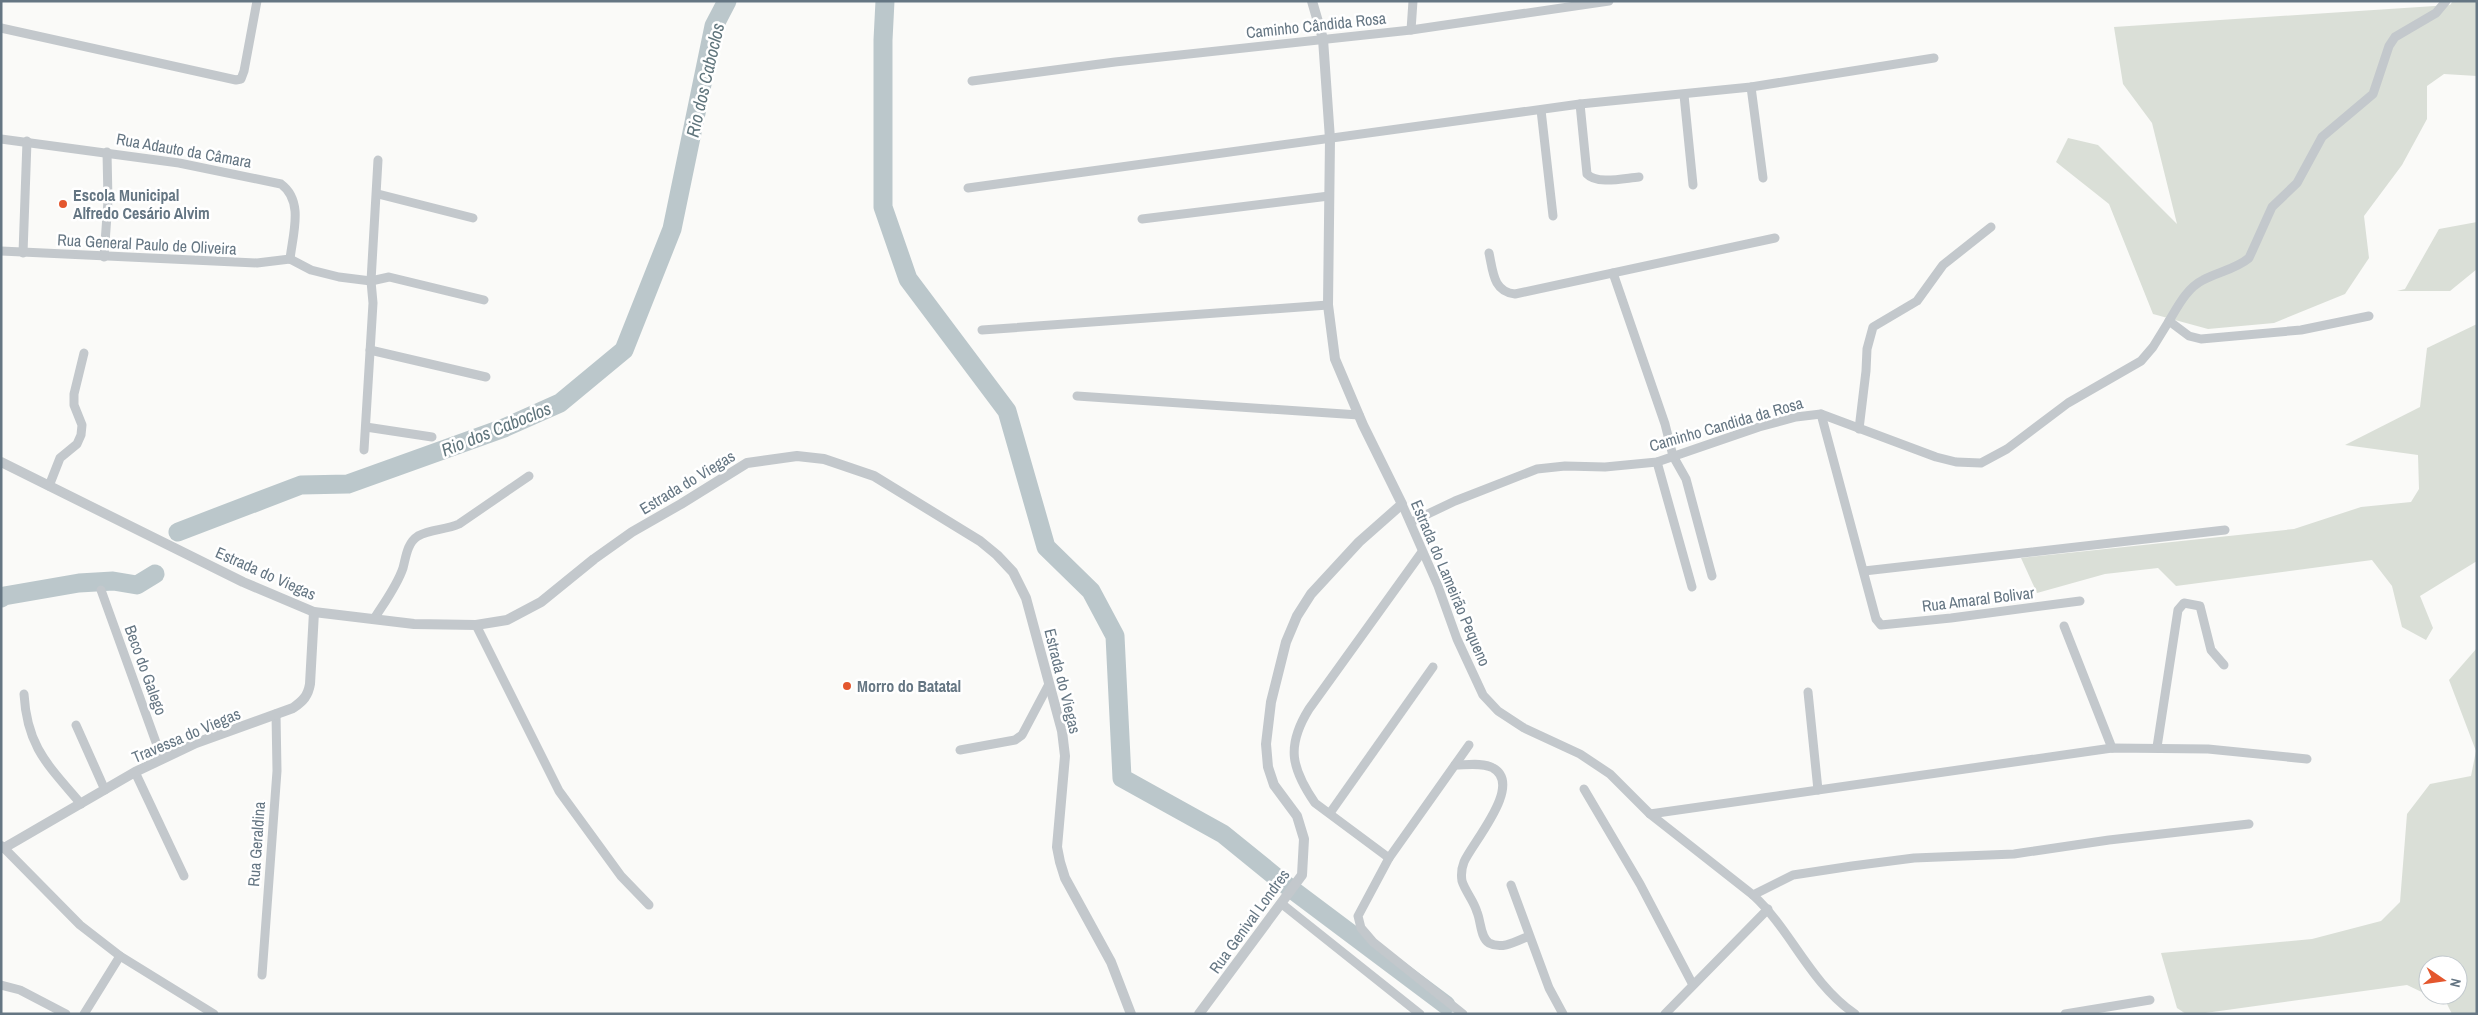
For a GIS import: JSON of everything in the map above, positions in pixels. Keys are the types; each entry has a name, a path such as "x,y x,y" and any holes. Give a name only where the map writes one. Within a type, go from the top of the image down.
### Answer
{"street":[{"path":"1,28 236,80 241,79 244,71 257,1"},
{"name":"Estrada do Lameirão Pequeno","path":"1312,1 1322,39 1330,139 1328,305 1336,360 1359,415 1410,522 1457,639 1483,694 1498,711 1524,728 1580,754 1610,774 1650,814 1753,895 1768,909 1820,984 1855,1014"},
{"path":"1411,30 1413,1"},
{"name":"Caminho Cândida Rosa","path":"972,81 1115,62 1411,30 1609,1"},
{"name":"Caminho Candida da Rosa","path":"1410,522 1455,501 1536,469 1565,466 1605,467 1657,462 1796,417 1821,414 1859,430 1936,457 1956,462 1981,463 2001,453 2068,403 2141,361 2153,347 2180,302 2196,285 2249,258 2272,206 2297,183 2322,137 2373,94 2389,46 2394,37 2436,13 2446,1"},
{"path":"968,188 1580,104 1752,87 1934,58"},
{"path":"1752,87 1763,178"},
{"path":"1684,95 1693,185"},
{"path":"1580,104 1587,174 1594,179 1602,180 1639,177"},
{"path":"1541,110 1553,216"},
{"name":"Rua Adauto da Câmara","path":"1,138 179,163 281,184 289,190 296,207 290,259"},
{"path":"23,253 27,141"},
{"path":"104,257 108,201 107,152"},
{"path":"364,450 373,303 371,282 378,194 378,160"},
{"path":"378,194 472,218"},
{"path":"1142,220 1330,196"},
{"path":"1859,430 1867,349 1873,327 1917,301 1944,265 1991,228"},
{"path":"1489,253 1497,286 1509,293 1515,294 1775,238"},
{"name":"Rua General Paulo de Oliveira","path":"1,251 256,264 290,259"},
{"path":"290,259 311,270 339,277 371,282 389,277 484,300"},
{"path":"1614,273 1666,424 1673,456 1686,479 1712,576"},
{"path":"982,330 1328,305"},
{"path":"2169,322 2189,336 2201,339 2301,330 2370,316"},
{"path":"370,350 486,377"},
{"path":"49,486 60,458 77,444 81,435 82,426 74,405 74,394 84,353"},
{"path":"1077,396 1359,415"},
{"name":"Caminho Candida da Rosa","path":"1821,414 1876,619 1881,625"},
{"path":"366,427 432,438"},
{"name":"Estrada do Viegas","path":"1,462 243,582 314,612 414,624 476,625 507,620 541,602 594,559 632,532 682,504 746,463 798,456 824,459 874,476 980,541 1013,572 1026,598 1062,732 1065,756 1057,846 1060,862 1065,878 1111,962 1131,1014"},
{"path":"1657,462 1692,586"},
{"path":"374,619 397,582 409,546 417,537 428,532 447,530 459,524 529,476"},
{"name":"Rua Genival Londres","path":"1200,1014 1302,875 1304,839 1296,816 1274,785 1268,767 1266,744 1271,702 1286,642 1297,616 1311,594 1359,542 1402,504"},
{"path":"1864,571 2225,530"},
{"path":"1389,858 1315,803 1298,770 1294,757 1294,742 1298,727 1422,552"},
{"name":"Beco do Galego","path":"100,590 162,759"},
{"name":"Rua Amaral Bolivar","path":"1881,625 2080,601"},
{"path":"2157,747 2178,610 2184,603 2200,606 2211,650 2224,665"},
{"name":"Travessa do Viegas","path":"3,847 135,772 162,759 196,743 293,708 308,694 314,612"},
{"path":"476,625 559,791 621,876 649,905"},
{"path":"2064,626 2112,748"},
{"path":"1330,813 1434,667"},
{"path":"960,750 1015,740 1022,735 1049,684"},
{"path":"1808,692 1818,790"},
{"path":"24,694 25,715 33,742 43,760 81,804"},
{"name":"Rua Geraldina","path":"262,975 277,770 276,714"},
{"path":"76,725 105,790"},
{"path":"1463,1014 1452,1010 1373,942 1360,928 1358,916 1360,908 1389,858 1469,745"},
{"path":"1650,814 2112,748 2208,749 2307,759"},
{"path":"1455,765 1484,765 1493,768 1500,774 1502,783 1497,806 1492,818 1464,862 1462,870 1462,880 1477,912 1484,939 1490,943 1505,946 1529,936"},
{"path":"135,772 184,876"},
{"path":"1584,788 1640,884 1693,985"},
{"path":"1753,895 1793,875 1852,866 1914,858 2014,854 2109,840 2249,824"},
{"path":"3,847 80,925 120,956 214,1014"},
{"path":"1511,884 1549,988 1563,1014"},
{"path":"1284,902 1414,1012"},
{"path":"1665,1014 1768,909"},
{"path":"84,1014 120,956"},
{"path":"1,985 20,990 66,1014"},
{"path":"2065,1014 2150,1000"}],"shaded area":[{"path":"2453,1 2477,1 2477,76 2444,74 2427,86 2427,119 2402,165 2364,216 2369,258 2345,294 2274,323 2208,329 2153,314 2109,204 2056,162 2068,138 2098,145 2177,224 2152,123 2123,84 2114,27 2450,5"},
{"path":"2477,222 2477,269 2450,291 2397,291 2405,289 2439,229"},
{"path":"2477,324 2477,561 2420,596 2433,628 2426,640 2402,627 2392,586 2372,560 2176,586 2158,568 2105,574 2037,593 2021,558 2294,529 2361,507 2411,502 2419,489 2418,455 2345,445 2420,407 2427,348"},
{"path":"2477,648 2477,1014 2452,1014 2448,1005 2468,1005 2468,955 2418,955 2418,990 2407,985 2198,1014 2186,1014 2177,1008 2161,953 2312,939 2381,921 2400,902 2407,814 2430,784 2471,776 2476,751 2449,680"}],"waterway":[{"name":"Rio dos Caboclos","path":"178,532 301,485 348,484 504,428 560,403 624,350 672,229 714,26 727,1"},
{"path":"885,1 883,40 883,207 908,279 1007,411 1046,547 1091,591 1115,636 1122,778 1223,834 1282,882 1446,1005"},
{"name":"Rio dos Caboclos","path":"1,598 79,583 113,581 137,585 155,574"}],"place":[{"name":"Escola Municipal Alfredo Cesário Alvim","path":"63,204"},
{"name":"Morro do Batatal","path":"847,686"}]}
